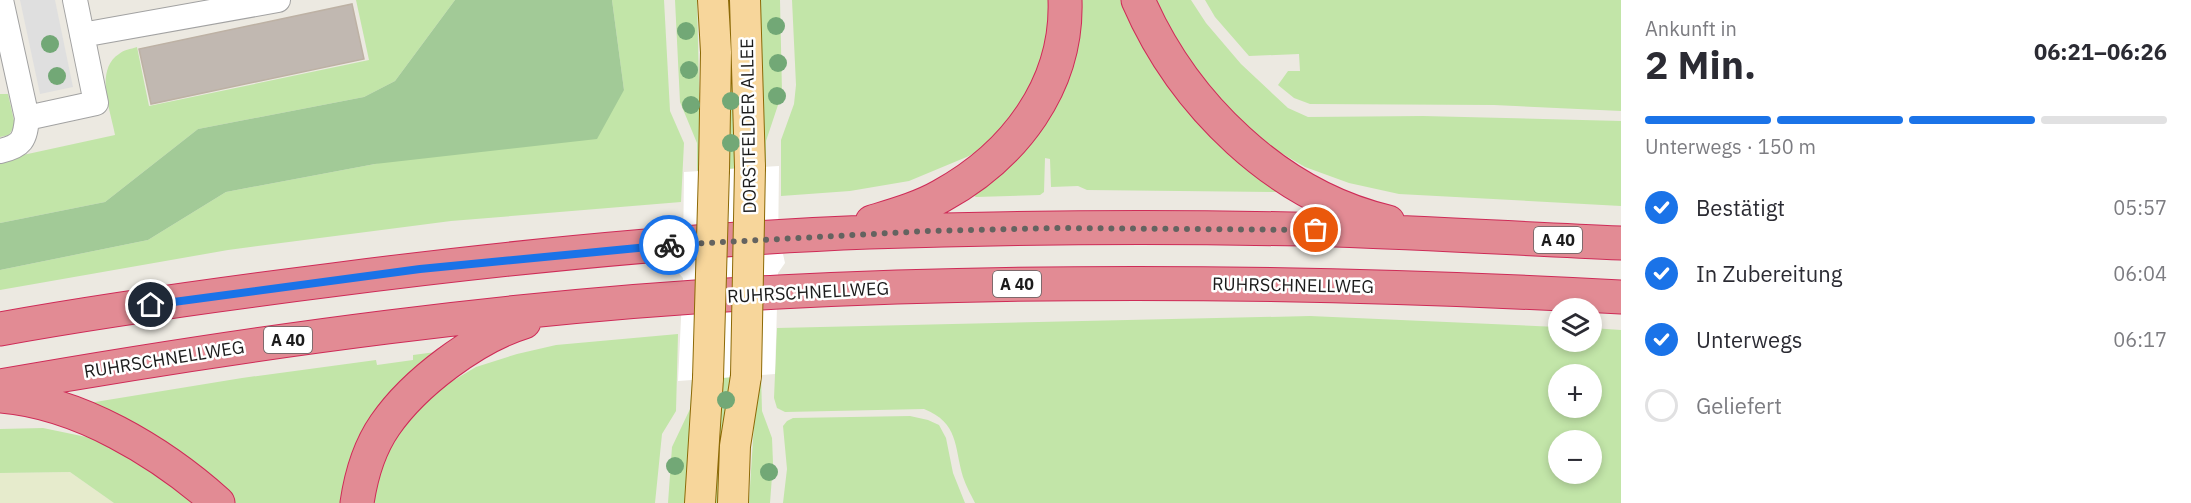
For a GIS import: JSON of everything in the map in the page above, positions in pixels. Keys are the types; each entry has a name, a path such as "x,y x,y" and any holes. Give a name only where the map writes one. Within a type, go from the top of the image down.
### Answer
{"highway":[{"path":"807,236 864,225 940,197 975,175 1007,148 1024,128 1044,97 1053,77 1063,35 1065,0"},
{"path":"1138,0 1166,52 1192,92 1236,138 1265,163 1300,185 1374,219 1450,235"},
{"name":"A 40","path":"0,329 218,295 420,269 655,246 807,236 1055,228 1273,229 1621,243"},
{"name":"RUHRSCHNELLWEG","path":"0,386 138,362 423,322 780,292 1031,284 1254,283 1621,297"},
{"path":"357,503 370,453 385,426 406,400 431,377 454,359 496,333 518,324 578,308"},
{"path":"0,396 44,404 124,437 171,464 218,503"}],"main road":[{"name":"DORSTFELDER ALLEE","path":"700,503 708,378 714,170 717,52 713,0"},
{"name":"DORSTFELDER ALLEE","path":"733,503 735,446 746,376 750,168 745,0"}],"lane":[{"path":"0,151 16,147 25,135 27,118 1,0"},
{"path":"27,118 96,103 75,0"},
{"path":"82,35 279,0"}],"green space":[{"path":"356,0 455,0 395,81 364,97 198,129 105,202 0,223 0,160 115,135 106,92 106,81 111,61 121,53 137,47 149,106 369,60"},
{"path":"455,0 612,0 624,90 597,139 375,164 226,192 148,240 0,270 0,223 105,202 198,129 364,97 395,81"},
{"path":"612,0 664,0 670,111 684,143 681,202 451,221 228,250 0,290 0,270 148,240 226,192 375,164 624,90"},
{"path":"675,0 697,0 701,170 697,171 697,143 680,102"},
{"path":"719,0 731,0 737,168 727,169"},
{"path":"759,0 780,0 782,93 766,141 766,166 762,166"},
{"path":"792,0 1055,0 1053,44 1007,134 969,156 909,181 850,191 781,196 781,140 794,104 796,85"},
{"path":"1082,0 1127,0 1278,187 1277,192 1087,190 1078,186 1051,187 1050,159 1045,158 1044,192 1040,195 976,197 968,192 1080,32"},
{"path":"1151,0 1191,0 1206,23 1241,64 1288,108 1308,117 1423,116 1621,121 1621,206 1399,194 1349,183 1305,167 1269,146 1213,99"},
{"path":"1205,0 1621,0 1621,111 1494,105 1310,104 1294,98 1278,85 1288,71 1300,71 1299,54 1249,56 1215,17"},
{"path":"0,94 8,94 15,125 9,135 0,137"},
{"path":"1310,316 1548,327 1548,352 1602,352 1602,329 1621,330 1621,503 975,503 963,477 949,428 944,421 924,409 785,412 777,408 774,398 777,328"},
{"path":"678,334 676,411 662,434 655,503 367,503 367,494 405,417 434,392 476,367 556,345"},
{"path":"459,349 343,503 232,503 89,403 242,378 376,360 377,365 413,360 413,355"},
{"path":"761,375 762,411 772,438 770,503 749,503 757,376"},
{"path":"732,377 727,503 713,503 721,378"},
{"path":"692,380 696,380 688,503 668,503 672,447 690,409"},
{"path":"910,416 939,425 946,438 953,473 965,503 783,503 787,469 783,426 787,421 793,418"},
{"path":"43,428 96,439 144,461 201,503 114,503 70,472 0,473 0,429"},
{"path":"70,472 114,503 0,503 0,473"}],"shaded area":[{"path":"20,0 55,0 73,87 40,94"}],"pier":[{"path":"779,166 778,251 783,254 785,263 778,273 775,374 678,381 683,278 676,270 683,258 684,172"}],"building":[{"path":"352,4 364,59 151,104 139,49"}],"way so far":[{"path":"669,245 864,232 1055,228 1316,230"}],"route":[{"path":"151,305 420,269 669,245"}]}
